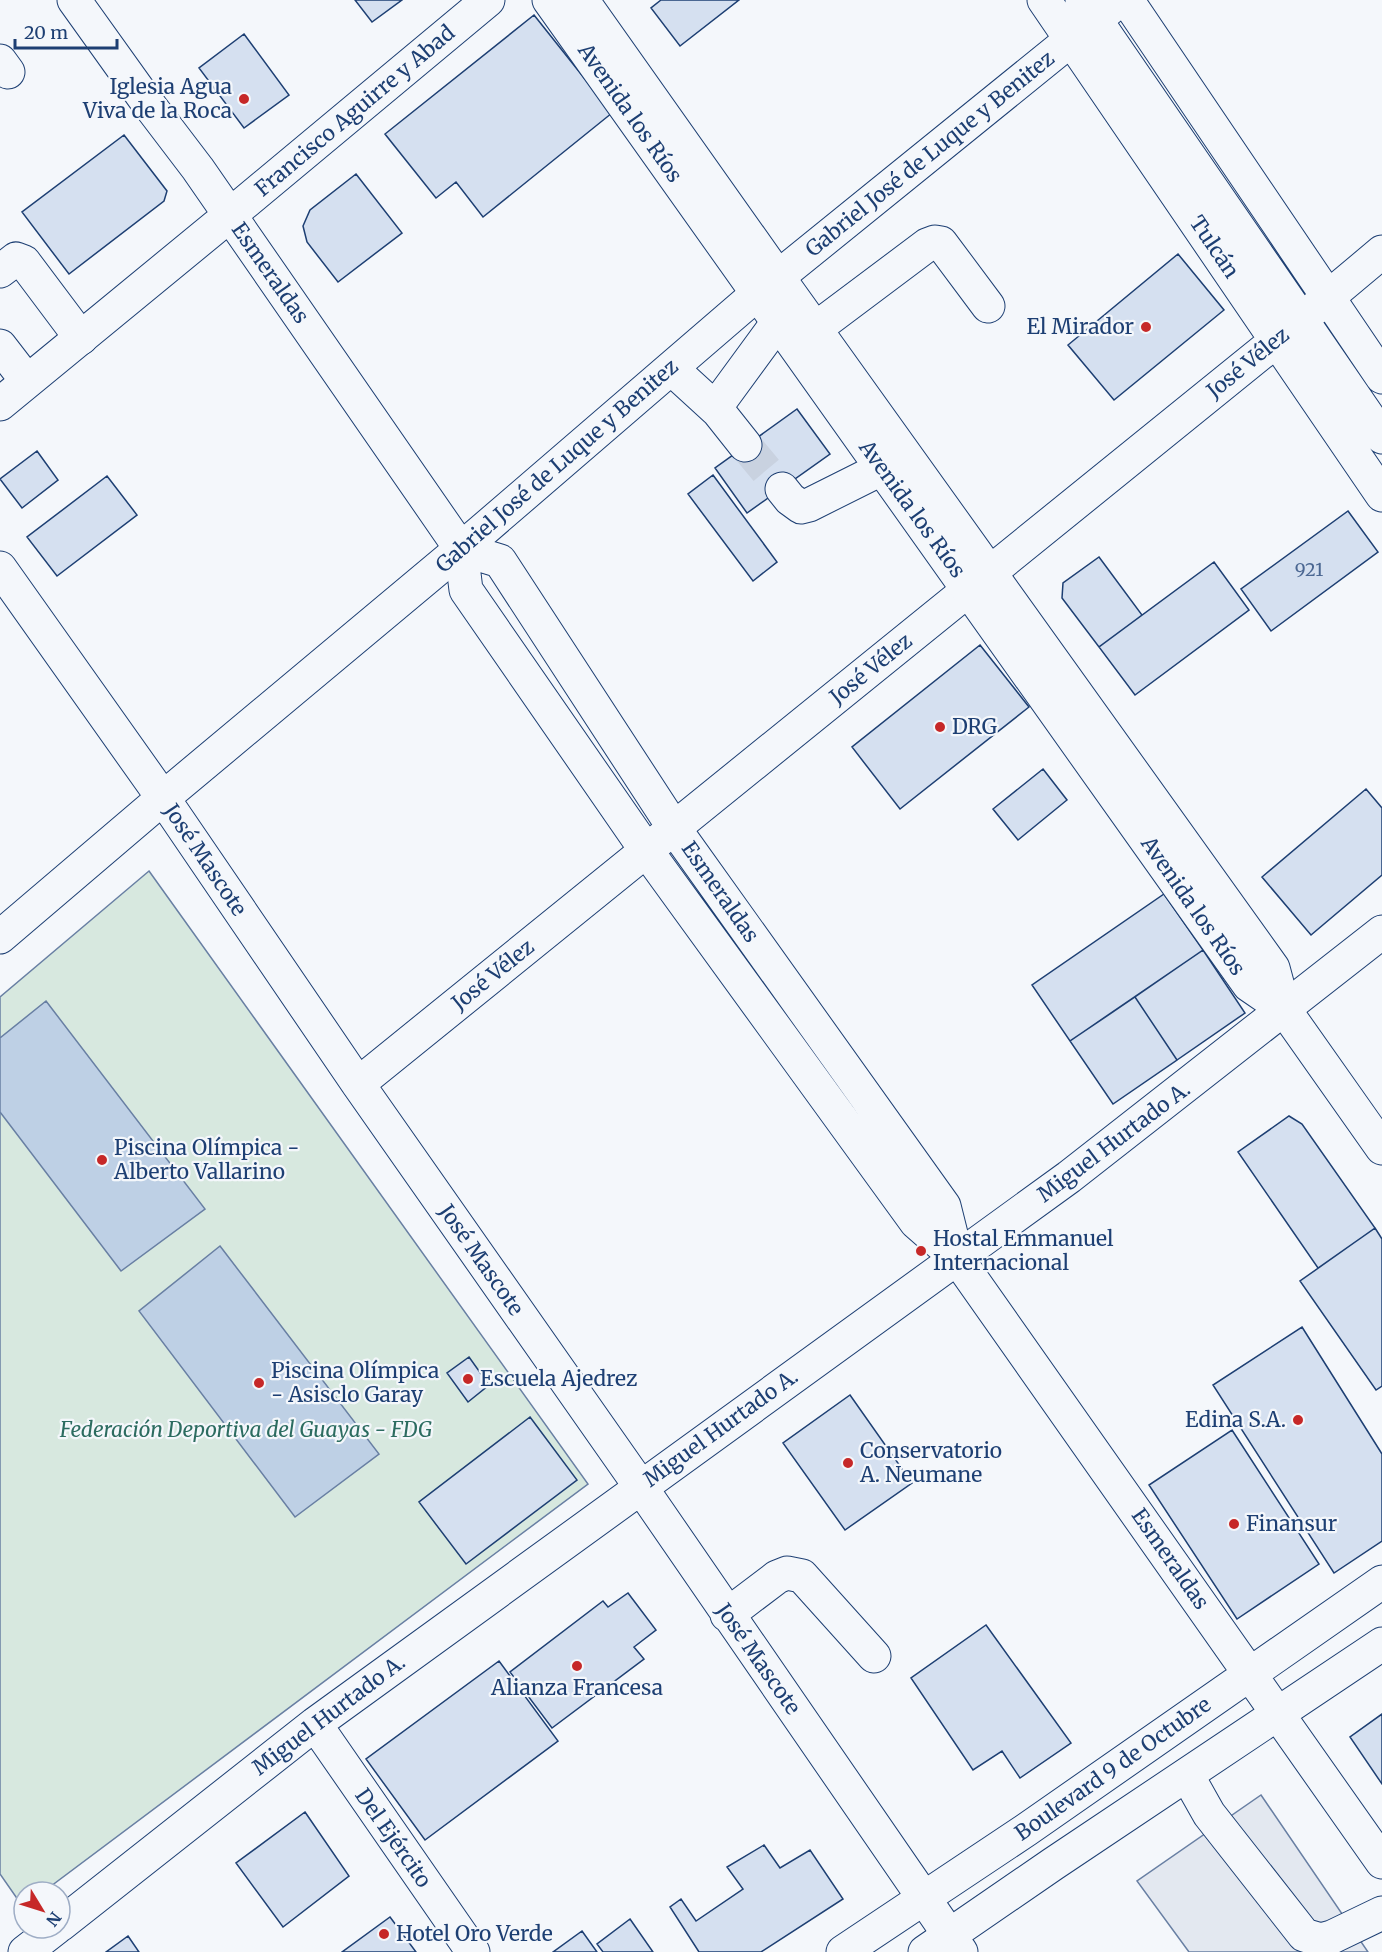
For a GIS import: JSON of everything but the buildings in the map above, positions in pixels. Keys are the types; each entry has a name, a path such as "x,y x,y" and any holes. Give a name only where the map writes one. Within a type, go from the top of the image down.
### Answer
{"street":[{"name":"Esmeraldas","path":"74,0 198,169 461,549 466,590 646,850 916,1222 957,1258 1382,1862"},
{"name":"Francisco Aguirre y Abad","path":"0,404 488,0"},
{"name":"Avenida los Ríos","path":"549,0 767,286 815,329 979,581 1249,985 1284,1010 1382,1148"},
{"name":"Avenida los Ríos","path":"582,0 767,286 778,322 883,468 979,581"},
{"name":"Tulcán","path":"1044,0 1092,15 1277,340 1382,495"},
{"path":"1127,0 1382,377"},
{"name":"Gabriel José de Luque y Benitez","path":"0,937 461,549 767,286 1092,15"},
{"path":"1092,15 1382,437"},
{"path":"815,329 927,245 935,242 941,243 988,306"},
{"name":"José Vélez","path":"358,1084 1277,340 1382,252"},
{"path":"0,271 16,259 24,262 81,338"},
{"path":"718,411 718,404 778,322"},
{"path":"0,346 27,381"},
{"path":"671,368 718,411 745,445"},
{"path":"782,489 801,507 883,468"},
{"name":"Esmeraldas","path":"461,549 500,561 674,828 944,1206 957,1258"},
{"name":"José Mascote","path":"0,568 163,798 358,1084 640,1486 924,1899 945,1946"},
{"name":"Miguel Hurtado A.","path":"72,1916 315,1724 640,1486 1069,1177 1382,932"},
{"path":"727,1615 777,1577 787,1573 802,1576 874,1656"},
{"name":"Boulevard 9 de Octubre","path":"843,1952 924,1899 1382,1582"},
{"name":"Boulevard 9 de Octubre","path":"945,1946 1053,1864 1382,1644"},
{"name":"Del Ejército","path":"315,1724 473,1952"},
{"path":"1187,1775 1209,1814 1304,1935 1321,1940 1332,1937 1382,1913"},
{"path":"25,1952 40,1940"}],"green space":[{"name":"Federación Deportiva del Guayas - FDG","path":"149,871 588,1484 59,1880 12,1880 12,1891 0,1874 0,997"}],"shaded area":[{"path":"1261,1795 1368,1952 1189,1952 1137,1881"}],"water":[{"name":"Piscina Olímpica - Alberto Vallarino","path":"46,1001 205,1209 121,1271 0,1112 0,1038"},
{"name":"Piscina Olímpica - Asisclo Garay","path":"220,1246 379,1454 295,1517 139,1311"}],"tunnel":[{"path":"745,445 782,489"}],"place":[{"name":"Iglesia Agua Viva de la Roca","path":"244,99"},
{"name":"El Mirador","path":"1146,327"},
{"name":"DRG","path":"940,727"},
{"name":"Piscina Olímpica - Alberto Vallarino","path":"102,1160"},
{"name":"Hostal Emmanuel Internacional","path":"921,1251"},
{"name":"Escuela Ajedrez","path":"468,1379"},
{"name":"Piscina Olímpica - Asisclo Garay","path":"259,1383"},
{"name":"Edina S.A.","path":"1298,1420"},
{"name":"Conservatorio A. Neumane","path":"848,1463"},
{"name":"Finansur","path":"1234,1524"},
{"name":"Alianza Francesa","path":"577,1666"},
{"name":"Hotel Oro Verde","path":"384,1934"}]}
